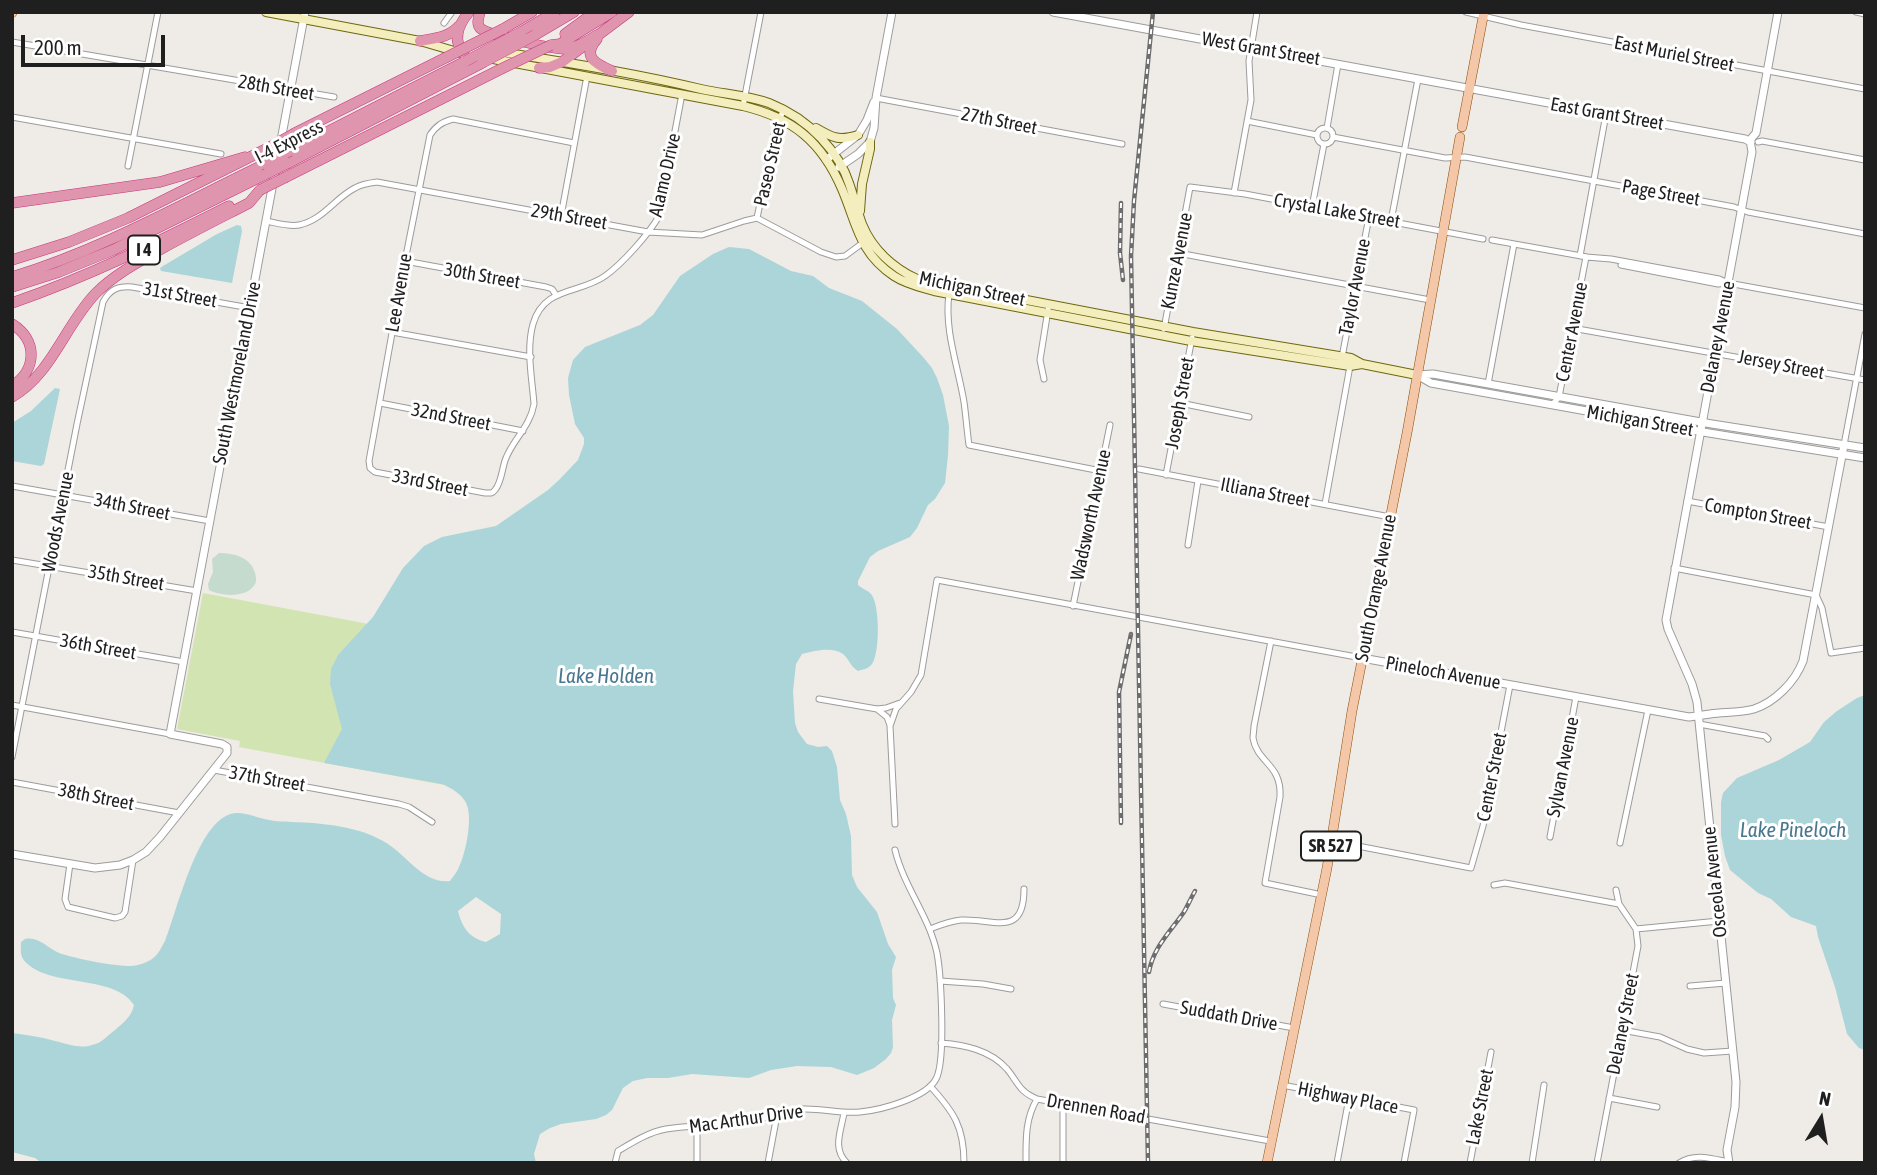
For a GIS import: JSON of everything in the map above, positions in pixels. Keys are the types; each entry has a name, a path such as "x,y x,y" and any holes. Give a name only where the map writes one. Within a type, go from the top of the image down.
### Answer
{"highway":[{"path":"420,41 453,33 468,12"},
{"path":"480,12 478,23 480,28 488,32 560,49 582,45 628,13"},
{"name":"I 4","path":"12,260 69,242 128,218 259,154 532,12"},
{"name":"I-4 Express","path":"12,287 113,250 264,169 290,151 465,57 522,32 555,12"},
{"name":"I-4 Express","path":"12,277 93,248 264,169 288,163 482,64 574,12"},
{"name":"I 4","path":"16,301 125,258 551,45 595,12"},
{"path":"551,45 560,44 612,12"},
{"path":"612,71 594,62 591,48 628,13"},
{"path":"460,26 457,44 465,57"},
{"path":"539,68 562,62 597,35"},
{"path":"12,203 160,182 259,154"},
{"path":"12,397 41,373 76,318 108,283 145,258 249,202 260,190"},
{"path":"12,324 27,338 31,353 27,372 12,386"}],"main road":[{"name":"Michigan Street","path":"267,12 304,15 420,41 465,57 587,76 682,95 744,102"},
{"name":"South Orange Avenue","path":"1266,1163 1322,895 1352,710 1391,517 1484,14"},
{"name":"Michigan Street","path":"420,41 457,44 685,85 744,102 762,111 805,122 823,140 856,230 899,271 917,279 1048,309"},
{"name":"Michigan Street","path":"781,115 842,167 866,240 879,264 909,284 949,294 1048,309 1350,366 1362,364"},
{"path":"805,122 837,139 858,135"},
{"path":"860,218 860,197 870,142"},
{"name":"Michigan Street","path":"1277,351 1351,358 1362,364 1417,375"},
{"path":"1334,363 1342,357"}],"street":[{"path":"128,166 158,12"},
{"path":"444,23 452,12"},
{"path":"744,102 761,12"},
{"path":"832,169 842,167 870,142 892,12"},
{"name":"West Grant Street","path":"1053,12 1469,89"},
{"path":"1234,193 1252,90 1249,61 1257,12"},
{"name":"East Muriel Street","path":"1466,12 1865,89"},
{"name":"Delaney Avenue","path":"1667,608 1778,12"},
{"path":"1856,12 1865,14"},
{"name":"South Westmoreland Drive","path":"170,734 304,15"},
{"name":"28th Street","path":"12,41 334,97"},
{"path":"1326,128 1338,64"},
{"path":"561,216 587,76"},
{"path":"1391,221 1418,79"},
{"name":"Alamo Drive","path":"556,295 603,278 617,267 659,216 685,85"},
{"name":"East Grant Street","path":"1469,89 1865,160"},
{"path":"830,157 858,135 876,98"},
{"name":"27th Street","path":"876,98 1122,144"},
{"name":"Center Avenue","path":"1552,405 1559,397 1572,328 1606,114"},
{"name":"Paseo Street","path":"757,218 775,130 781,115"},
{"path":"12,117 134,142 221,154"},
{"name":"Lee Avenue","path":"369,461 430,135 445,121 453,120 574,143"},
{"path":"1247,121 1317,135"},
{"path":"1317,135 1326,128"},
{"path":"1324,144 1333,137 1332,132 1326,128"},
{"path":"858,135 870,142"},
{"path":"1317,135 1324,144"},
{"name":"Page Street","path":"1333,137 1445,158 1465,157 1865,234"},
{"path":"1312,207 1324,144"},
{"name":"29th Street","path":"266,221 286,225 310,222 353,189 377,182 648,232 702,235 757,218"},
{"name":"Crystal Lake Street","path":"1191,187 1483,239"},
{"name":"Kunze Avenue","path":"1164,331 1191,187"},
{"name":"Taylor Avenue","path":"1342,357 1369,217"},
{"path":"757,218 830,256 845,256 866,240"},
{"path":"1492,240 1718,284 1728,283 1865,308"},
{"path":"1488,384 1514,244"},
{"path":"1178,253 1430,300"},
{"name":"30th Street","path":"405,261 546,287 552,289 556,295"},
{"name":"31st Street","path":"111,291 132,287 250,307"},
{"path":"960,287 949,294 948,312 969,445 1101,471"},
{"name":"Woods Avenue","path":"12,757 101,308 111,291"},
{"path":"523,431 534,404 531,334 537,313 556,295"},
{"path":"1044,379 1040,360 1048,309"},
{"name":"Jersey Street","path":"1572,328 1865,380"},
{"path":"392,332 531,358"},
{"path":"1865,334 1816,595 1822,607 1831,653 1865,648"},
{"name":"Joseph Street","path":"1166,475 1192,336"},
{"path":"1325,504 1350,366"},
{"name":"Michigan Street","path":"1417,375 1433,373 1559,397 1700,431 1865,458"},
{"name":"Michigan Street","path":"1417,375 1431,383 1552,405 1702,422 1865,448"},
{"name":"32nd Street","path":"380,403 523,431"},
{"path":"1180,403 1249,417"},
{"name":"Wadsworth Avenue","path":"1073,606 1110,425"},
{"name":"33rd Street","path":"369,461 370,468 375,472 492,493 497,489 506,459 523,431"},
{"path":"1778,444 1788,436"},
{"name":"Illiana Street","path":"1139,470 1391,517"},
{"path":"1188,545 1198,481"},
{"name":"34th Street","path":"12,486 209,522"},
{"name":"Compton Street","path":"1687,501 1829,527"},
{"name":"35th Street","path":"12,560 197,591"},
{"path":"1674,568 1816,595"},
{"name":"Pineloch Avenue","path":"900,703 911,692 921,675 937,580 1698,720 1745,711 1765,704 1794,679 1804,658 1816,595"},
{"name":"Osceola Avenue","path":"1667,608 1667,626 1694,691 1698,720 1736,1095 1727,1150 1728,1162"},
{"name":"36th Street","path":"12,632 184,662"},
{"path":"1271,641 1253,739 1278,776 1281,785 1265,883 1322,895"},
{"name":"Center Street","path":"1332,841 1471,868 1483,826 1510,685"},
{"name":"Sylvan Avenue","path":"1550,837 1576,697"},
{"path":"819,699 877,709 900,703"},
{"path":"895,824 890,726 900,703"},
{"name":"37th Street","path":"12,705 218,742 225,745 227,753 214,770 399,804 410,807 432,822"},
{"path":"877,709 887,717 890,726"},
{"path":"1620,844 1648,710"},
{"path":"1698,720 1765,736 1768,739"},
{"path":"12,854 95,868 133,860 146,852 214,770"},
{"name":"38th Street","path":"12,782 179,813"},
{"path":"895,850 899,866 930,929 937,952 941,1061 937,1078 930,1086 957,1119 964,1163"},
{"path":"70,864 65,900 68,907 115,918 125,912 133,860"},
{"path":"1493,885 1506,883 1619,904"},
{"path":"930,929 962,920 1007,924 1021,912 1024,889"},
{"path":"1616,890 1619,904 1636,929 1719,920"},
{"name":"Delaney Street","path":"1597,1163 1637,946 1636,929"},
{"path":"940,981 1011,989"},
{"path":"1690,986 1726,983"},
{"name":"Suddath Drive","path":"1163,1004 1294,1028"},
{"path":"1622,1030 1660,1037 1704,1053 1733,1051"},
{"name":"Drennen Road","path":"941,1043 969,1046 984,1052 1006,1068 1026,1094 1037,1099 1270,1141"},
{"name":"Lake Street","path":"1470,1163 1491,1052"},
{"name":"Highway Place","path":"1282,1085 1414,1111 1404,1163"},
{"path":"1532,1163 1545,1085"},
{"name":"Mac Arthur Drive","path":"615,1162 618,1151 666,1129 750,1122 803,1109 844,1113 879,1110 916,1096 930,1086"},
{"path":"1337,1163 1349,1098"},
{"path":"1609,1098 1657,1107"},
{"path":"1026,1163 1028,1119 1037,1099"},
{"path":"1063,1104 1063,1163"},
{"path":"844,1113 838,1147 840,1156 847,1163"},
{"path":"768,1163 778,1115"},
{"path":"696,1127 697,1163"},
{"path":"1679,1163 1696,1156 1728,1162"}],"green space":[{"path":"219,553 235,555 250,563 256,579 251,589 233,595 209,590 208,584 213,572 212,559"},
{"path":"203,593 481,645 455,787 239,747 240,741 177,729"}],"water":[{"path":"237,225 241,226 242,231 232,283 161,271 163,266"},
{"name":"Lake Holden","path":"729,247 749,249 791,271 813,276 829,288 862,301 897,329 923,357 932,368 943,395 949,426 945,483 928,505 910,537 870,557 858,581 858,585 871,594 876,608 878,640 872,664 858,671 845,656 834,650 802,654 796,664 793,691 798,732 807,744 827,746 832,751 837,767 840,800 851,836 852,875 857,887 877,912 888,944 896,957 892,970 893,998 896,1005 892,1020 891,1053 874,1068 857,1075 831,1067 797,1066 771,1070 749,1078 692,1074 633,1081 623,1088 612,1110 606,1115 561,1124 540,1134 534,1154 536,1163 42,1163 35,1158 12,1152 12,1033 74,1046 96,1044 129,1016 134,1005 124,995 111,989 47,974 33,968 21,955 21,942 25,939 35,939 59,953 95,962 131,966 150,960 165,941 189,872 206,836 217,823 233,813 274,821 328,825 366,833 388,844 424,874 441,881 450,881 459,867 466,843 469,815 465,801 442,784 324,763 342,729 330,684 331,669 338,655 373,617 403,568 424,546 442,537 496,526 548,490 578,460 584,438 575,424 569,395 568,378 573,360 585,347 640,325 653,315 680,276 713,254","holes":["476,897 501,914 500,934 486,942 467,931 458,911"]},
{"path":"55,388 60,389 44,464 41,466 12,461 12,423 31,411"},
{"name":"Lake Pineloch","path":"1865,695 1865,1050 1859,1048 1847,1034 1816,926 1791,917 1730,870 1721,835 1721,802 1723,793 1737,778 1779,760 1810,742 1824,722"}],"railway":[{"path":"1148,1163 1131,256 1153,12"},
{"path":"1121,203 1120,253 1123,280"},
{"path":"1121,823 1119,692 1131,634"},
{"path":"1149,972 1158,948 1184,912 1195,891"}]}
